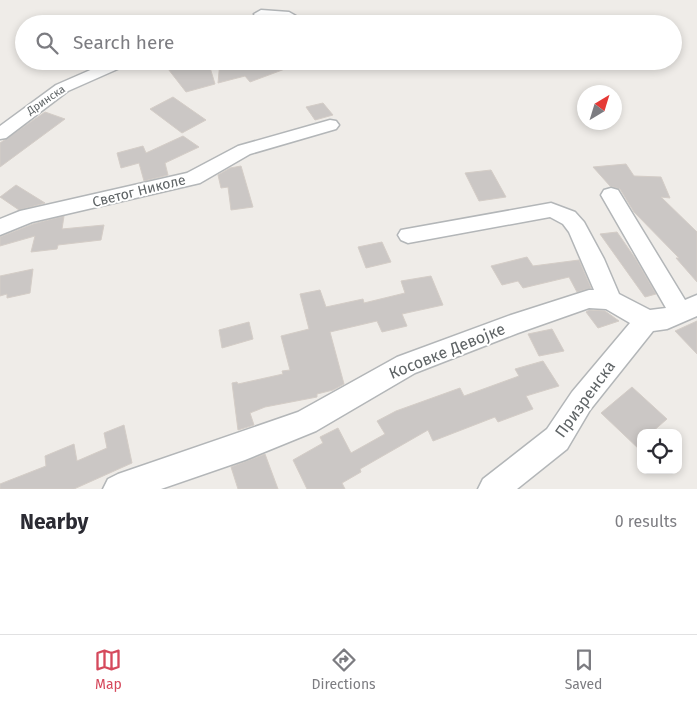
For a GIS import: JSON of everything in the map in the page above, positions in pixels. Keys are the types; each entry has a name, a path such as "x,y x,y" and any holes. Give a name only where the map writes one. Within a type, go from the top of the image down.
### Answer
{"street":[{"name":"Дринска","path":"0,134 62,88 103,70"},
{"name":"Светог Николе","path":"0,227 27,216 193,178 244,150 330,126"},
{"path":"611,195 689,309 667,319 647,320"},
{"path":"408,236 551,210 572,221 606,285 609,300"},
{"name":"Косовке Девојке","path":"118,489 245,446 306,422 372,383 421,359 589,299 609,300 647,320"},
{"name":"Призренска","path":"493,489 557,439 582,401 647,320"}],"building":[{"path":"169,70 211,70 215,84 186,92"},
{"path":"219,70 282,70 250,82 245,76 218,83"},
{"path":"173,97 206,120 182,133 150,109"},
{"path":"323,103 333,115 315,120 306,107"},
{"path":"45,112 65,119 0,167 0,143"},
{"path":"183,136 199,147 165,163 168,175 144,181 139,163 121,168 117,153 143,146 146,153"},
{"path":"626,164 634,176 661,177 670,198 661,197 697,232 697,282 676,258 679,258 634,212 620,189 610,186 593,167"},
{"path":"241,166 253,207 231,210 228,187 221,188 218,175 230,168"},
{"path":"491,170 506,197 479,201 465,173"},
{"path":"16,185 45,203 19,210 0,197"},
{"path":"64,216 62,229 104,225 101,240 58,245 57,249 31,252 35,236 0,246 0,237 33,224"},
{"path":"617,232 656,294 645,297 600,234"},
{"path":"382,242 391,262 366,268 358,247"},
{"path":"527,257 533,266 579,260 591,288 577,292 569,277 523,288 518,281 502,285 491,266"},
{"path":"33,269 30,293 7,298 7,294 0,296 0,276"},
{"path":"431,276 443,305 402,314 407,326 382,332 377,321 330,332 344,384 333,390 317,394 317,397 265,407 250,413 254,425 238,430 232,383 237,382 238,384 283,374 282,371 290,370 281,336 309,329 300,294 320,290 326,307 363,299 364,303 405,293 401,281"},
{"path":"589,310 605,311 619,321 598,328 586,312"},
{"path":"697,321 697,354 675,331"},
{"path":"249,322 253,339 222,348 219,330"},
{"path":"552,329 564,351 539,356 528,334"},
{"path":"543,361 559,386 526,396 533,409 498,422 495,417 433,441 428,430 360,469 361,472 342,483 345,489 307,489 293,460 323,443 320,437 338,428 351,453 385,434 377,421 396,411 460,388 464,396 519,376 515,369"},
{"path":"632,387 667,419 656,429 637,429 637,447 601,413"},
{"path":"124,425 132,463 74,489 0,489 0,484 46,466 45,456 74,444 77,461 107,448 104,433"},
{"path":"265,454 278,489 238,489 231,467"}]}
